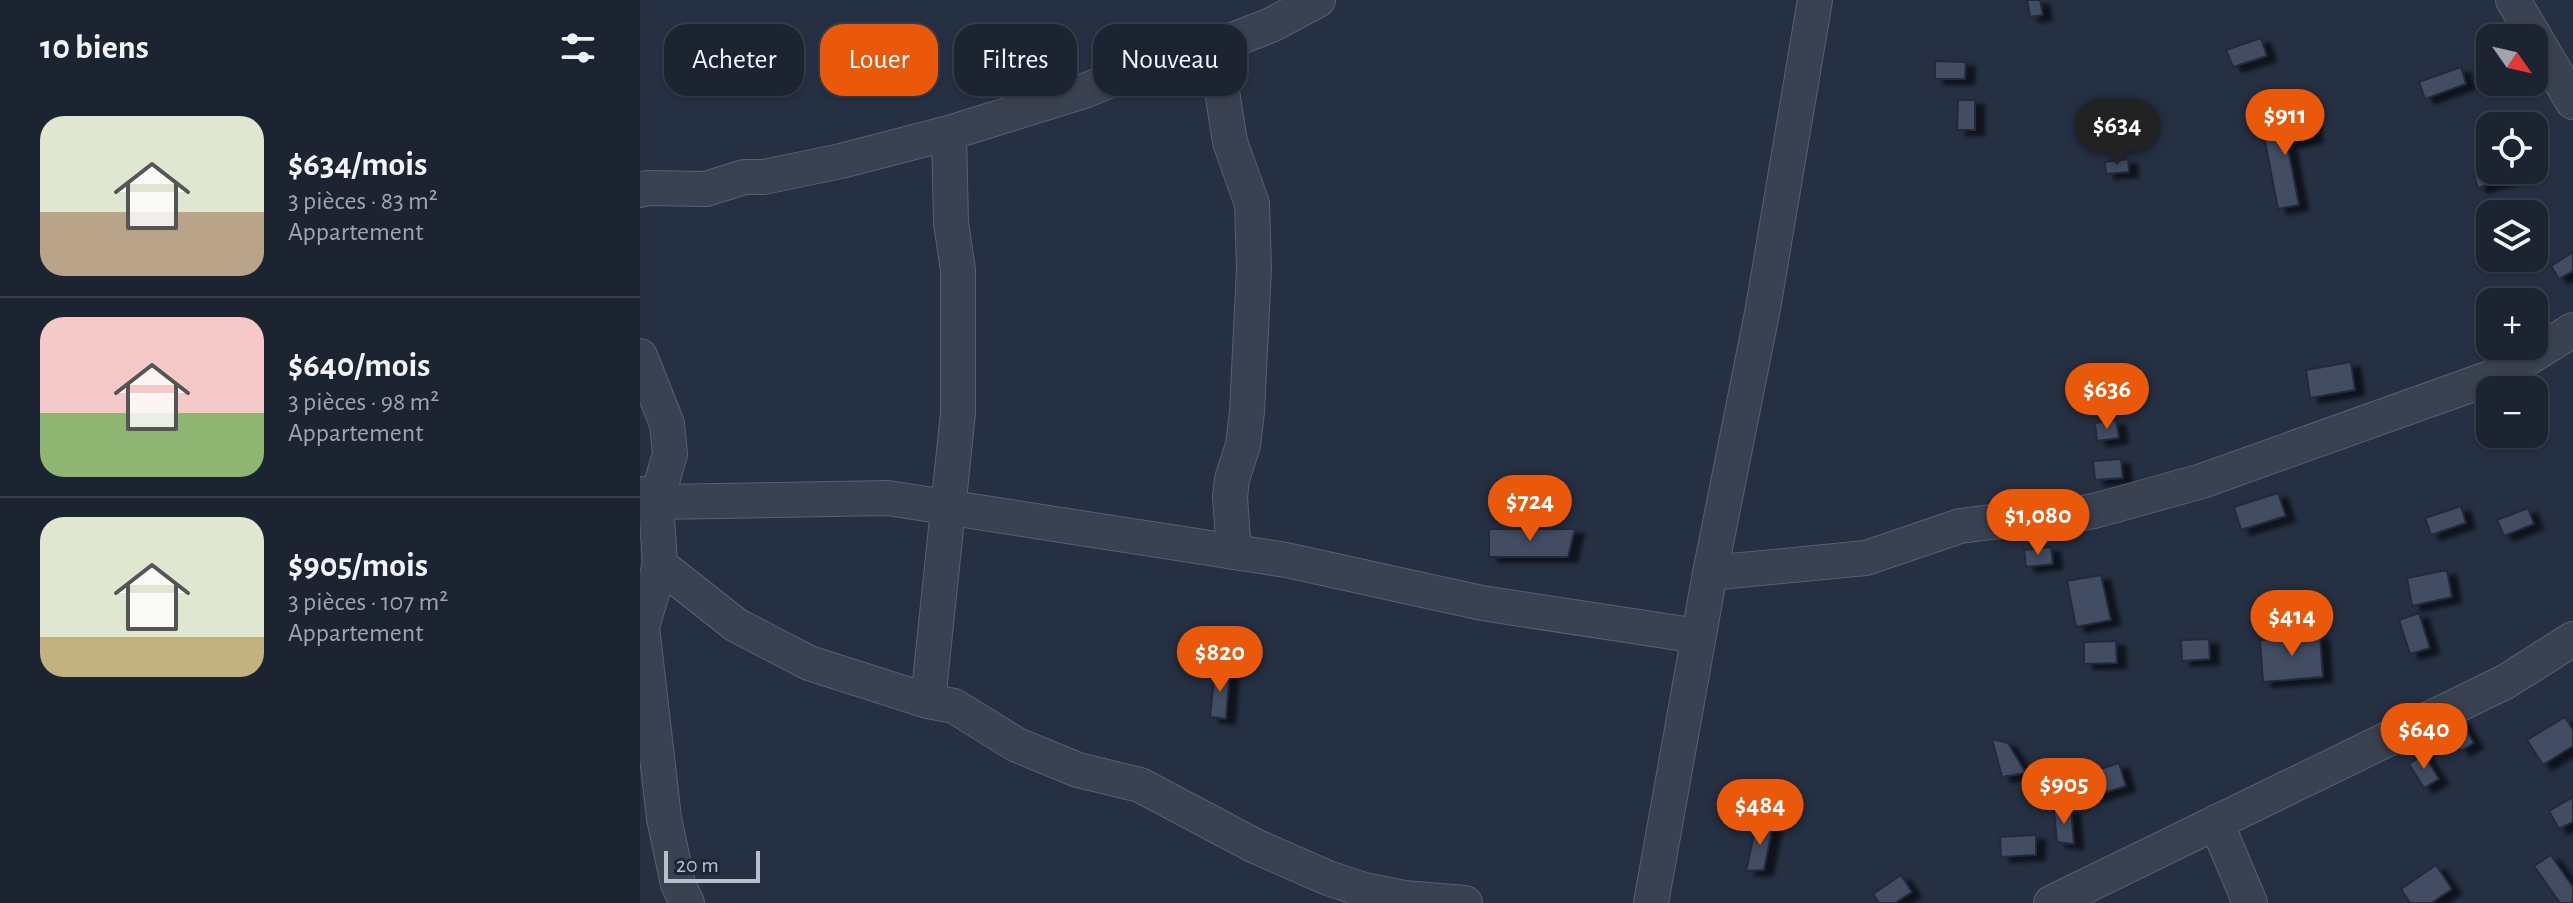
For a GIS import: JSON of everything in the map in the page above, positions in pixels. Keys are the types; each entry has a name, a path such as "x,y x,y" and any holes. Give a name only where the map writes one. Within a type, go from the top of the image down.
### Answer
{"street":[{"path":"1247,34 1318,0"},
{"path":"1651,903 1698,636 1763,308 1815,0"},
{"path":"2513,0 2573,102"},
{"path":"640,190 706,189 744,177 764,177 841,161 949,133 1093,87"},
{"path":"1223,96 1230,142 1252,204 1253,220 1254,268 1247,412 1243,445 1232,479 1230,497 1234,552"},
{"path":"928,701 958,413 958,270 951,223 949,133"},
{"path":"1710,573 1866,558 1960,526 1999,521 2030,522 2094,511 2202,481 2504,373 2573,330"},
{"path":"640,356 667,424 670,454 648,498 660,565 642,627 664,818 678,884 687,903"},
{"path":"648,498 888,498 1286,560 1482,603 1698,636"},
{"path":"660,565 736,625 809,663 928,701 954,706 1017,745 1078,770 1140,785 1255,846 1328,878 1364,890 1404,898 1465,903"},
{"path":"2051,903 2505,682 2573,639"},
{"path":"2216,822 2250,903"}],"building":[{"path":"2027,0 2040,0 2043,15 2030,17"},
{"path":"2261,38 2267,56 2233,67 2226,50"},
{"path":"1935,61 1966,62 1965,79 1935,79"},
{"path":"2461,67 2466,84 2425,99 2419,82"},
{"path":"1958,100 1975,100 1975,130 1957,130"},
{"path":"2310,117 2314,137 2287,143 2299,205 2278,209 2262,126"},
{"path":"2128,159 2129,172 2106,174 2105,162"},
{"path":"2573,252 2573,271 2559,279 2551,266"},
{"path":"2351,362 2355,390 2310,398 2306,370"},
{"path":"2116,420 2119,438 2097,441 2095,423"},
{"path":"2121,459 2123,478 2095,480 2093,461"},
{"path":"2278,493 2286,516 2241,530 2234,507"},
{"path":"2461,506 2466,523 2431,535 2425,518"},
{"path":"2528,508 2534,524 2504,536 2497,520"},
{"path":"1489,529 1575,529 1568,557 1489,557"},
{"path":"2051,547 2053,564 2026,567 2024,550"},
{"path":"2447,570 2452,597 2412,606 2407,578"},
{"path":"2101,575 2111,620 2076,627 2067,581"},
{"path":"2419,613 2430,648 2410,654 2399,620"},
{"path":"2320,635 2323,677 2263,682 2260,640"},
{"path":"2209,639 2210,659 2182,661 2181,640"},
{"path":"2116,641 2117,663 2084,664 2084,642"},
{"path":"1215,669 1230,670 1226,719 1210,717"},
{"path":"2565,717 2573,730 2573,746 2543,765 2527,740"},
{"path":"2460,719 2474,743 2461,751 2446,727"},
{"path":"1992,739 2008,743 2026,773 2002,777"},
{"path":"2424,754 2439,779 2424,788 2409,764"},
{"path":"2119,763 2126,786 2088,798 2081,775"},
{"path":"2573,797 2573,822 2559,829 2549,811"},
{"path":"2071,808 2074,844 2057,842 2054,811"},
{"path":"1757,821 1773,825 1764,870 1746,871"},
{"path":"2036,835 2036,855 2001,857 2000,837"},
{"path":"2551,855 2573,887 2571,903 2560,903 2534,866"},
{"path":"2436,865 2452,889 2432,903 2410,903 2401,889"},
{"path":"1901,875 1912,892 1895,903 1879,903 1873,894"}]}
